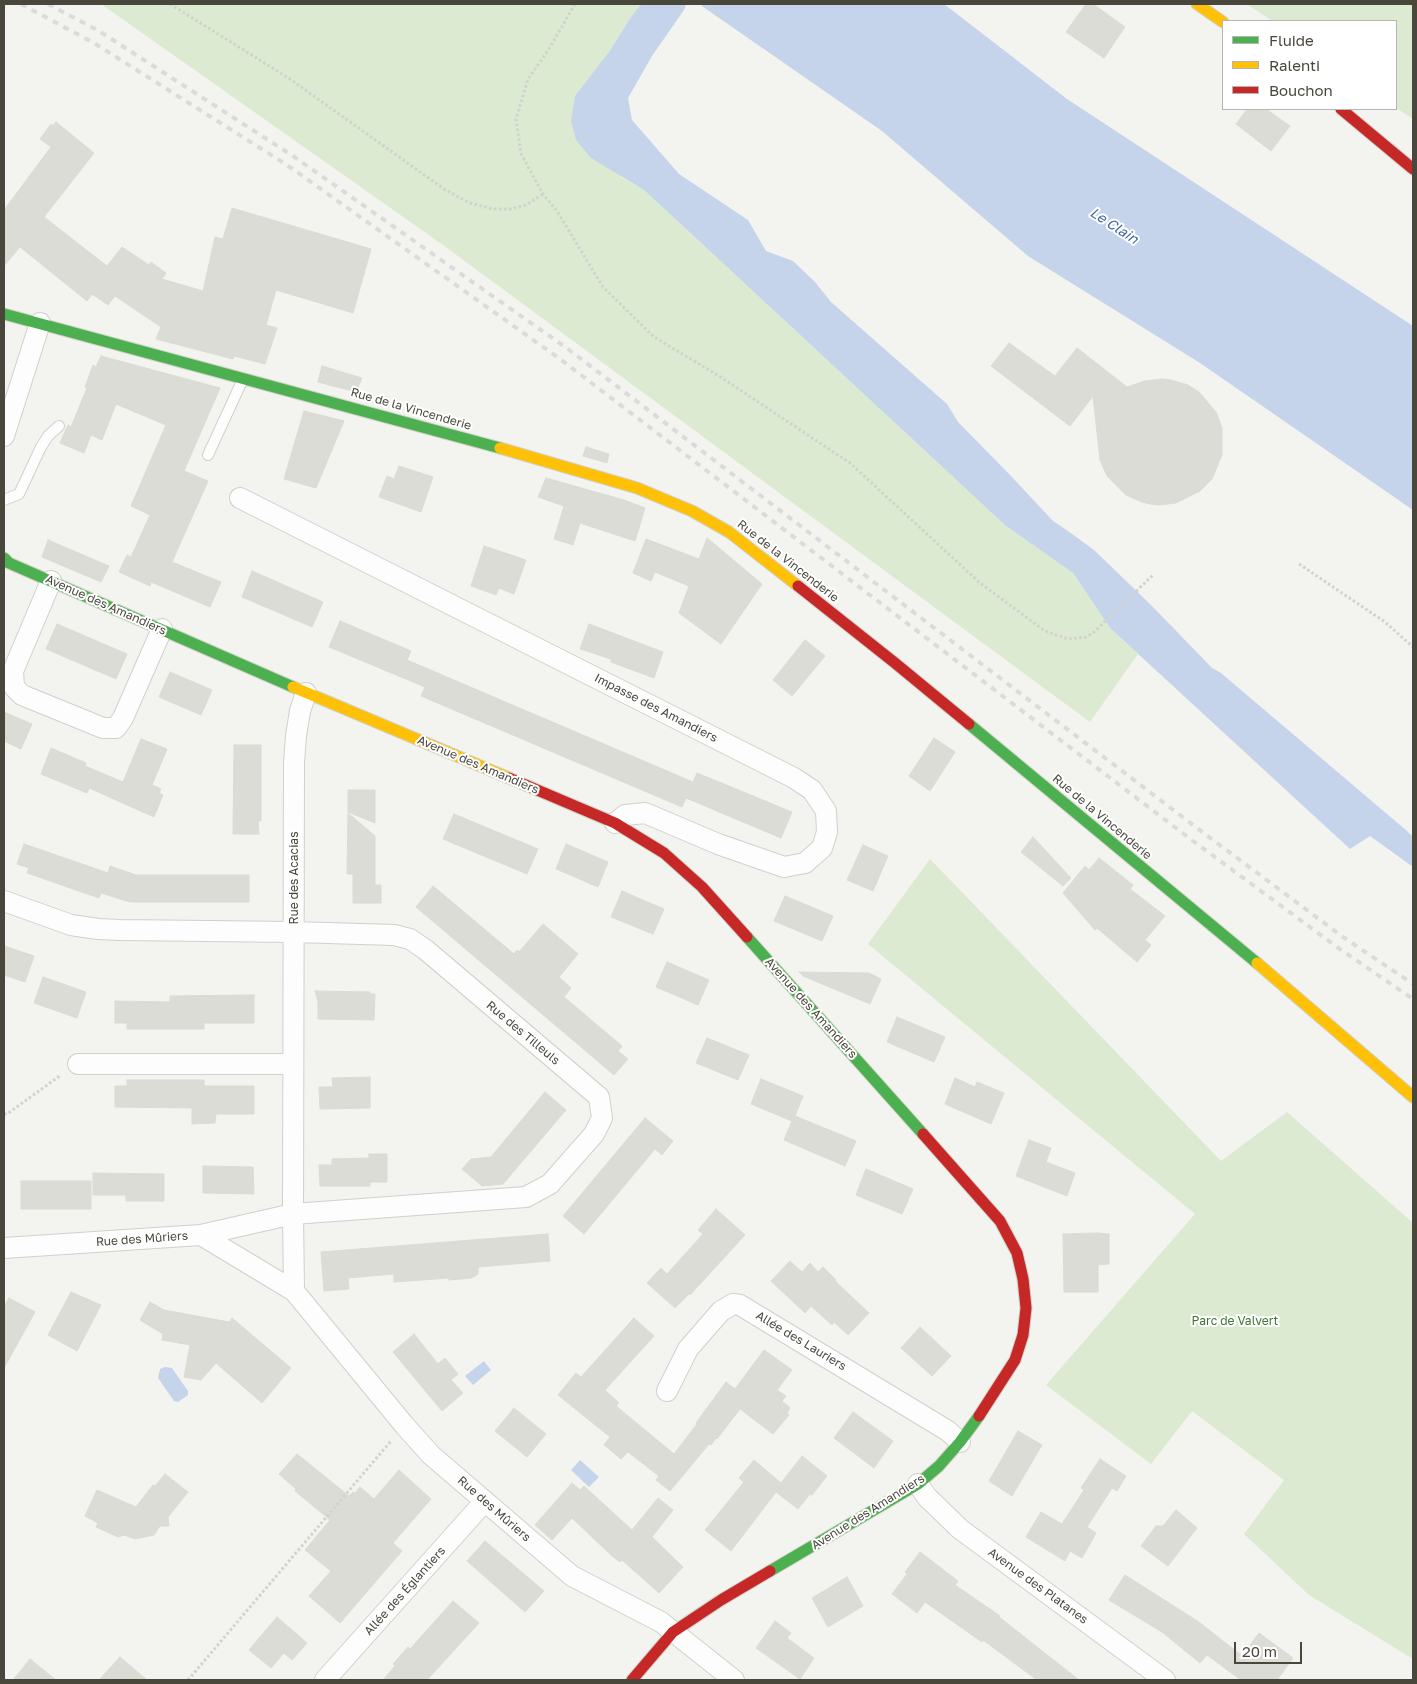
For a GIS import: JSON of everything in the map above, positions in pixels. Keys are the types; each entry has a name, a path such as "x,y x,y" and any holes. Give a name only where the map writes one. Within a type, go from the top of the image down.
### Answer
{"street":[{"path":"1197,4 1222,21"},
{"path":"1342,110 1413,169"},
{"path":"1350,110 1397,141"},
{"name":"Rue de la Vincenderie","path":"4,314 424,427 637,488 692,511 728,532 902,670 1258,964 1413,1097"},
{"path":"4,436 40,323"},
{"name":"Impasse des Amandiers","path":"240,498 794,778 812,790 826,812 827,832 822,848 805,863 784,867 718,844 645,813 625,815 615,822"},
{"name":"Avenue des Amandiers","path":"4,558 51,581 306,693 615,822 664,853 702,887 973,1188 1000,1221 1017,1253 1023,1279 1026,1308 1023,1335 1015,1360 989,1403 960,1442 939,1466 918,1484 721,1600 673,1632 632,1680"},
{"path":"51,581 13,671 14,687 22,695 103,728 116,728 123,718 162,629"},
{"name":"Rue des Acacias","path":"293,1214 295,754 300,711 306,693"},
{"name":"Rue des Tilleuls","path":"4,901 71,925 98,928 394,935 410,938 599,1097 602,1118 594,1134 550,1184 526,1196 293,1214 201,1235"},
{"path":"78,1064 293,1064"},
{"path":"293,1214 294,1291"},
{"name":"Rue des Mûriers","path":"4,1248 201,1235 294,1291 431,1455 572,1576 661,1622 734,1680"},
{"name":"Allée des Lauriers","path":"668,1391 688,1349 721,1311 732,1304 740,1304 948,1430 960,1442"},
{"name":"Avenue des Platanes","path":"918,1484 927,1496 960,1529 1165,1680"},
{"name":"Allée des Églantiers","path":"325,1680 485,1501"}],"lane":[{"path":"208,456 244,378"},
{"path":"4,500 20,494 41,447 48,436 59,426"}],"path":[{"path":"170,4 290,79 444,190 470,203 493,209 512,209 526,205 543,194"},
{"path":"575,4 549,50 528,79 516,118 522,154 543,194 557,211 603,287 654,337 719,376 850,463 980,583 1045,631 1057,637 1068,639 1086,637 1093,634 1154,574"},
{"path":"1298,564 1384,622 1413,647"},
{"path":"4,1114 7,1114 38,1090 78,1064"},
{"path":"188,1680 405,1426"}],"green space":[{"path":"101,4 641,4 609,52 621,177 644,190 1006,526 1073,573 1110,628 1138,654 1090,722 443,245"},
{"path":"1247,4 1413,4 1413,119 1397,109 1397,20 1271,20"},
{"name":"Parc de Valvert","path":"930,859 1221,1161 1287,1112 1413,1223 1413,1659 1309,1595 1244,1534 1284,1480 1192,1411 1151,1464 1046,1385 1195,1214 868,944"}],"water":[{"path":"641,4 686,4 684,10 652,56 628,98 632,120 679,174 748,220 766,251 793,261 815,282 831,302 947,404 958,422 1053,521 1094,550 1212,668 1221,673 1407,831 1413,837 1413,867 1370,836 1350,849 1110,628 1073,573 1006,526 644,190 591,158 576,140 571,121 575,96 609,52"},
{"name":"Le Clain","path":"699,4 944,4 1067,99 1413,326 1413,510 1200,363 1028,256 882,131"},
{"path":"484,1361 491,1370 473,1385 465,1376"},
{"path":"165,1367 172,1368 188,1391 188,1395 178,1402 174,1401 158,1378 160,1369"},
{"path":"580,1460 599,1477 589,1487 571,1470"}],"building":[{"path":"1086,4 1093,4 1125,27 1104,58 1066,32"},
{"path":"1246,110 1267,110 1290,126 1271,151 1236,124"},
{"path":"56,122 94,153 44,217 107,266 122,247 149,265 151,262 166,273 162,279 203,291 215,237 223,239 232,208 371,249 353,313 276,290 266,325 277,328 265,364 234,356 233,359 156,339 161,327 115,296 108,305 92,294 87,301 20,247 4,266 4,210 51,147 40,139 51,124 53,126"},
{"path":"1009,343 1055,376 1077,348 1127,387 1145,381 1163,379 1188,385 1199,392 1216,412 1222,428 1222,455 1212,479 1200,491 1176,503 1150,504 1126,495 1107,476 1100,460 1093,396 1070,426 991,366"},
{"path":"101,356 220,388 184,471 208,481 172,562 221,582 210,607 151,582 150,586 119,572 127,555 131,557 150,515 131,506 166,425 116,404 102,440 91,435 84,453 60,443 68,425 71,427 87,388 85,387 93,365 96,367"},
{"path":"322,366 362,378 356,392 318,382"},
{"path":"304,411 344,421 316,488 284,479"},
{"path":"586,447 609,454 607,463 583,456"},
{"path":"399,466 433,477 421,512 379,497 387,476 394,479"},
{"path":"546,478 624,500 645,508 635,541 580,523 573,545 554,539 564,506 538,497"},
{"path":"707,538 762,584 721,644 679,613 689,586 655,572 651,581 633,573 646,539 699,559"},
{"path":"48,540 109,566 101,582 42,557"},
{"path":"484,546 526,560 514,594 499,588 496,595 471,586"},
{"path":"252,571 323,602 312,627 242,597"},
{"path":"340,621 411,651 407,660 693,782 697,773 792,812 781,838 686,798 682,807 421,696 425,687 329,647"},
{"path":"57,624 127,654 116,679 46,649"},
{"path":"589,624 663,652 654,678 611,662 611,659 580,649"},
{"path":"805,640 825,656 792,696 773,680"},
{"path":"170,672 212,690 201,715 159,697"},
{"path":"4,712 32,724 21,749 4,741"},
{"path":"934,738 955,752 930,791 909,776"},
{"path":"141,739 167,749 152,785 161,789 159,793 163,795 154,817 89,788 87,793 41,774 51,748 86,763 85,766 123,782"},
{"path":"234,745 261,745 261,821 258,821 259,834 233,834"},
{"path":"348,790 375,790 375,823 348,812"},
{"path":"348,813 375,836 375,885 381,885 381,903 353,903 353,874 347,874"},
{"path":"454,814 538,849 527,874 443,839"},
{"path":"1033,837 1071,878 1063,886 1021,852"},
{"path":"24,844 108,873 110,866 136,875 249,875 249,902 130,902 101,893 99,898 27,873 29,868 17,864"},
{"path":"566,844 608,862 598,887 556,869"},
{"path":"863,845 888,856 873,891 847,880"},
{"path":"1099,858 1133,885 1130,889 1165,916 1145,940 1151,945 1137,962 1097,928 1095,930 1063,893 1085,866 1089,870"},
{"path":"433,886 514,954 517,950 519,952 543,924 578,954 559,977 571,988 564,997 622,1046 618,1051 628,1059 614,1075 416,907"},
{"path":"622,891 664,909 653,934 611,917"},
{"path":"785,896 833,916 822,941 774,921"},
{"path":"4,946 34,956 25,982 4,975"},
{"path":"667,962 709,980 698,1005 656,987"},
{"path":"799,972 869,973 881,979 870,1004 803,976"},
{"path":"43,977 86,992 77,1018 34,1003"},
{"path":"315,991 370,992 370,994 375,994 374,1020 318,1019 318,1002"},
{"path":"254,995 254,1023 204,1023 204,1029 127,1029 127,1023 115,1023 115,1001 170,1002 170,996"},
{"path":"897,1017 945,1037 934,1062 887,1042"},
{"path":"707,1038 749,1055 738,1080 696,1063"},
{"path":"370,1077 370,1108 320,1109 319,1087 333,1087 332,1078"},
{"path":"955,1078 975,1087 977,1082 1004,1093 991,1124 945,1104"},
{"path":"761,1079 803,1096 795,1116 856,1141 845,1166 784,1140 792,1121 751,1104"},
{"path":"127,1080 204,1080 204,1086 254,1086 254,1114 216,1114 215,1123 192,1124 192,1108 115,1107 115,1086 127,1086"},
{"path":"545,1092 566,1110 503,1184 482,1186 462,1169 471,1159 491,1157"},
{"path":"645,1118 673,1141 662,1155 655,1149 584,1234 563,1216"},
{"path":"1029,1140 1051,1148 1046,1162 1075,1173 1067,1196 1016,1176"},
{"path":"369,1154 387,1154 387,1182 370,1182 370,1186 320,1186 319,1165 332,1165 332,1159 369,1158"},
{"path":"203,1166 253,1167 254,1194 203,1193"},
{"path":"866,1169 913,1189 902,1214 856,1195"},
{"path":"93,1173 164,1174 164,1201 126,1201 126,1195 93,1195"},
{"path":"21,1181 91,1181 91,1209 21,1209"},
{"path":"716,1209 745,1235 690,1295 675,1308 647,1283 661,1268 667,1274 703,1234 698,1230"},
{"path":"548,1234 550,1261 478,1267 478,1274 472,1278 449,1280 449,1278 394,1282 394,1274 348,1278 349,1289 324,1291 321,1252"},
{"path":"1063,1234 1109,1234 1109,1264 1098,1265 1098,1292 1064,1292"},
{"path":"790,1261 802,1272 810,1263 818,1272 823,1267 869,1313 848,1335 834,1322 832,1325 811,1306 805,1313 771,1281"},
{"path":"71,1292 101,1305 77,1351 48,1335"},
{"path":"9,1298 35,1312 4,1368 4,1307"},
{"path":"150,1302 164,1310 229,1322 232,1318 291,1368 262,1403 216,1363 201,1380 184,1377 190,1345 162,1340 163,1334 140,1320"},
{"path":"634,1318 654,1336 605,1390 619,1403 616,1406 674,1454 726,1382 735,1389 764,1350 792,1370 777,1390 786,1396 782,1401 790,1408 787,1413 789,1415 773,1434 740,1409 717,1439 711,1445 709,1444 670,1491 656,1480 659,1476 628,1452 621,1459 604,1445 610,1437 558,1395 576,1373 581,1377"},
{"path":"920,1327 951,1356 932,1376 901,1348"},
{"path":"414,1334 438,1364 445,1358 458,1374 451,1380 463,1393 442,1411 393,1352"},
{"path":"514,1408 546,1434 527,1457 495,1431"},
{"path":"853,1412 893,1441 874,1468 834,1438"},
{"path":"1018,1431 1042,1445 1012,1496 989,1481"},
{"path":"297,1454 349,1496 360,1487 374,1499 399,1470 431,1499 393,1543 402,1551 340,1623 309,1596 331,1571 305,1550 330,1520 295,1491 296,1489 279,1474"},
{"path":"802,1456 827,1476 798,1509 776,1492 731,1551 705,1530 744,1482 739,1478 754,1460 781,1483"},
{"path":"1100,1459 1126,1476 1117,1491 1112,1488 1087,1527 1096,1533 1082,1558 1070,1551 1065,1561 1026,1537 1041,1512 1062,1524 1084,1490 1081,1488"},
{"path":"165,1474 188,1492 168,1517 169,1526 160,1526 154,1535 135,1539 124,1535 118,1537 96,1527 98,1523 85,1516 97,1490 136,1507 153,1485 155,1486"},
{"path":"572,1483 580,1490 584,1486 632,1530 658,1498 673,1510 652,1537 683,1567 659,1593 622,1560 620,1562 612,1556 572,1518 552,1540 535,1525"},
{"path":"1176,1510 1197,1528 1168,1566 1141,1546 1156,1526 1163,1526"},
{"path":"485,1541 544,1591 525,1612 467,1561"},
{"path":"920,1552 958,1581 955,1585 1000,1616 1079,1680 1037,1680 983,1640 982,1642 925,1602 917,1613 892,1594"},
{"path":"1125,1575 1199,1622 1242,1656 1259,1633 1293,1658 1277,1680 1241,1680 1207,1655 1200,1663 1162,1632 1109,1600"},
{"path":"847,1577 863,1606 828,1627 812,1598"},
{"path":"453,1601 479,1623 427,1680 383,1680 395,1666 393,1664 408,1647 410,1649"},
{"path":"277,1617 307,1643 292,1660 284,1653 271,1668 249,1650"},
{"path":"775,1621 791,1633 787,1638 814,1658 800,1679 756,1648"},
{"path":"120,1657 147,1680 99,1680"},
{"path":"30,1659 56,1680 13,1680"}],"railway":[{"path":"21,4 94,43 287,165 560,359 1189,838 1337,947 1413,999"},
{"path":"48,4 99,31 293,156 568,349 1197,828 1343,937 1413,984"}],"traffic: fast":[{"path":"4,314 500,448"},
{"path":"4,558 9,563 293,687"},
{"path":"969,724 1257,963"},
{"path":"747,937 923,1134"},
{"path":"770,1571 918,1484 939,1466 979,1416"}],"traffic: slow":[{"path":"1197,4 1222,21"},
{"path":"500,448 637,488 692,511 729,532 798,586"},
{"path":"293,687 509,778"},
{"path":"1257,963 1413,1097"}],"traffic: jam":[{"path":"1342,110 1413,169"},
{"path":"798,586 969,724"},
{"path":"509,778 615,823 664,853 702,887 747,937"},
{"path":"923,1134 1000,1221 1017,1253 1023,1279 1026,1308 1023,1335 1015,1360 979,1416"},
{"path":"632,1680 673,1632 721,1600 770,1571"}]}
